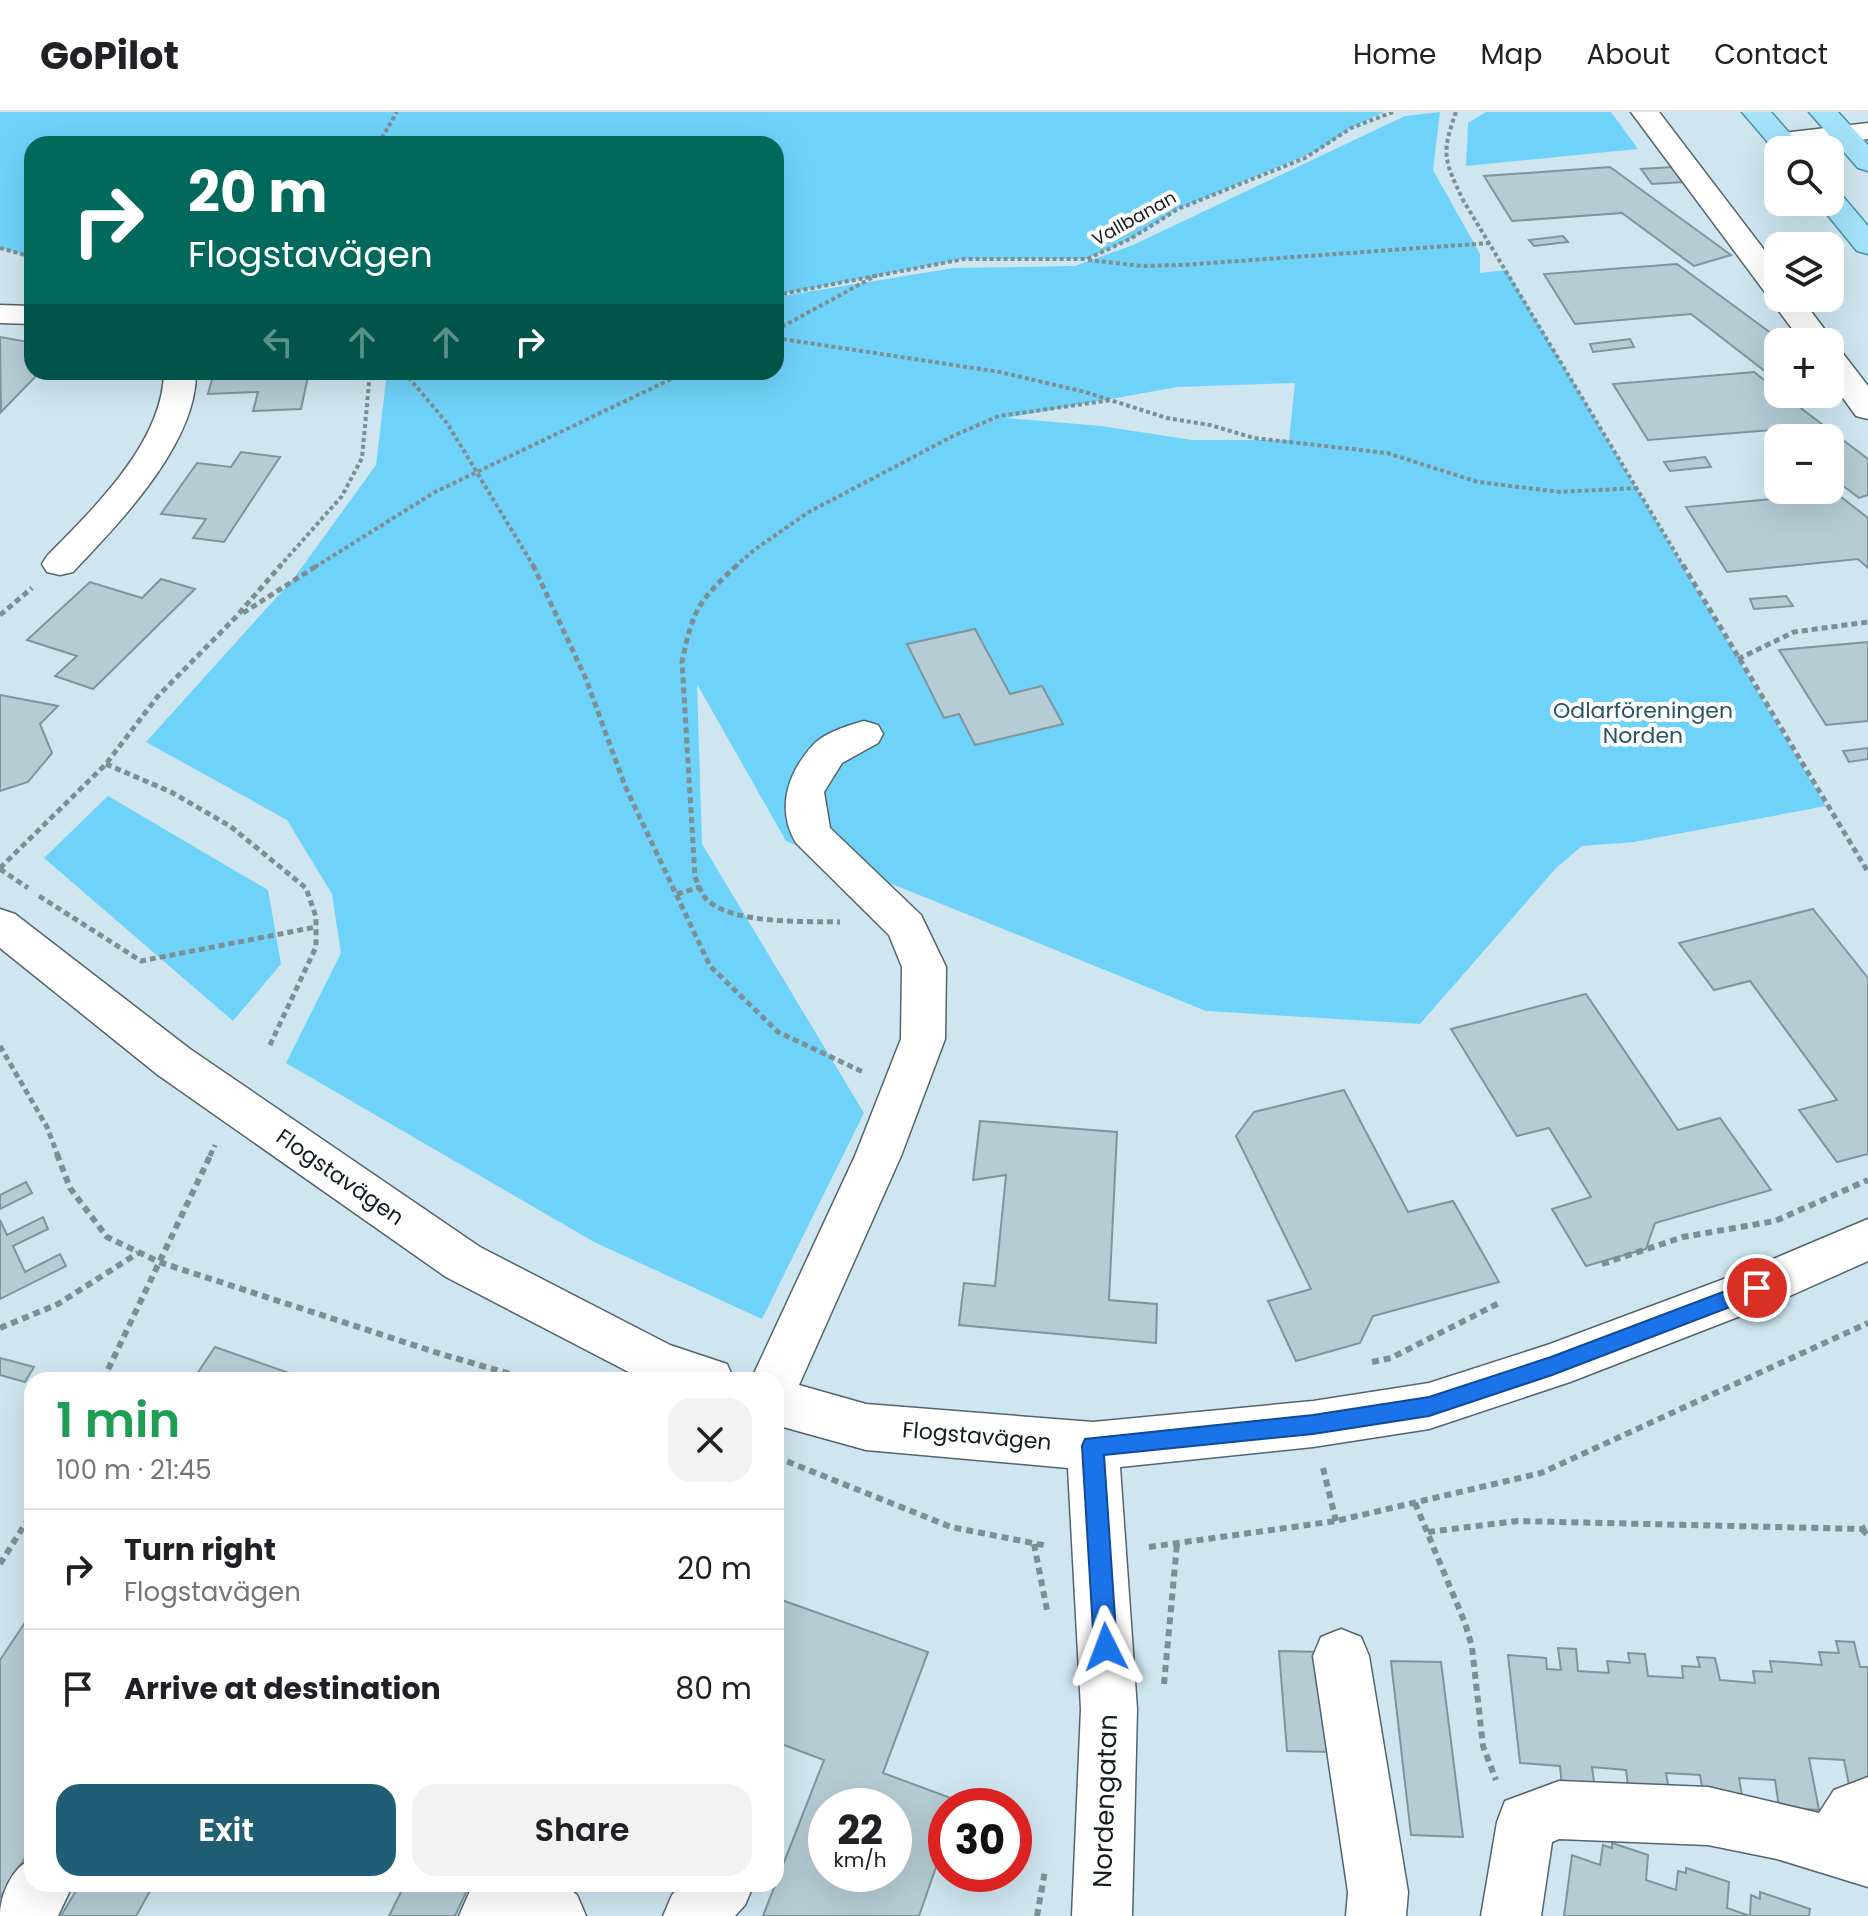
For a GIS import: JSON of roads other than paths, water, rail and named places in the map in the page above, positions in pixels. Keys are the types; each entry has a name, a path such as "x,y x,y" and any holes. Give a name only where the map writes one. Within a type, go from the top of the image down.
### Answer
{"main road":[{"path":"1756,112 1777,136"},
{"path":"1823,112 1856,133 1868,162"},
{"path":"1844,216 1868,245"}],"street":[{"path":"1645,112 1764,270"},
{"path":"0,314 24,315"},
{"path":"1844,377 1868,409"},
{"path":"60,564 111,510 146,465 170,418 178,380"},
{"path":"780,1372 903,1092 923,1039 924,967 901,921 810,833 804,792 828,753 864,734"},
{"name":"Flogstavägen","path":"0,925 174,1062 463,1262 656,1362 685,1372"},
{"name":"Flogstavägen","path":"784,1404 866,1427 1093,1446 1313,1424 1429,1406 1552,1366 1743,1294 1868,1239"},
{"name":"Nordengatan","path":"1093,1446 1109,1709 1102,1916"},
{"path":"1341,1656 1378,1892 1376,1916"},
{"path":"1511,1916 1526,1822 1559,1810 1708,1816 1777,1830 1857,1837"},
{"path":"24,1916 38,1892"},
{"path":"489,1916 500,1892"},
{"path":"524,1892 556,1916"},
{"path":"693,1916 716,1892"}],"park label":[{"name":"Odlarföreningen Norden","path":"1643,722"}]}
